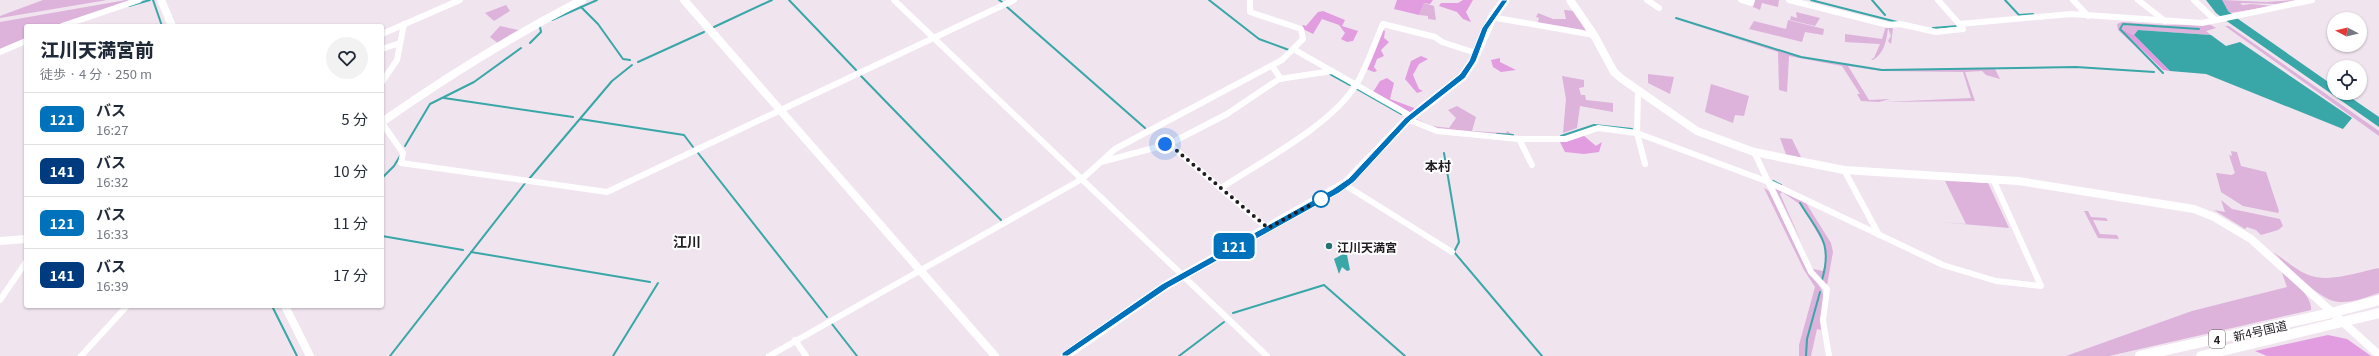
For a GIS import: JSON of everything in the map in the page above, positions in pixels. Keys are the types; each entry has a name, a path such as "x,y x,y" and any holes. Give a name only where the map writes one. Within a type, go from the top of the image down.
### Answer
{"highway":[{"name":"新4号国道","path":"2140,356 2331,313 2379,300"},
{"name":"新4号国道","path":"2201,356 2379,313"}],"main road":[{"path":"1065,356 1182,275 1345,185 1362,170 1409,118 1462,77 1476,53 1491,18 1504,0"}],"street":[{"path":"68,24 139,0"},
{"path":"161,0 171,24"},
{"path":"384,33 460,0"},
{"path":"384,122 427,90 526,29 582,0"},
{"path":"684,0 995,356"},
{"path":"894,0 1267,356"},
{"path":"384,126 403,153 401,163 526,182 607,192 1014,0"},
{"path":"769,356 1082,179 1115,149 1256,72 1272,66 1295,50 1303,39 1301,29 1250,12 1250,0"},
{"path":"1570,0 1594,35 1614,72 1638,91 1697,131 1754,152 1844,170 1993,179 2097,192 2180,205 2209,214 2233,227 2259,246 2341,323 2379,355"},
{"path":"1647,0 1659,8"},
{"path":"1741,0 1751,3 1752,0"},
{"path":"1789,0 1888,25 1900,24 1936,32 1961,26 2035,16 2088,16 2198,24 2312,0"},
{"path":"1938,0 1961,26"},
{"path":"2073,0 2088,16"},
{"path":"2138,0 2165,21"},
{"path":"2194,0 2215,20"},
{"path":"1491,18 1594,35"},
{"path":"384,79 397,60 404,24"},
{"path":"1221,188 1328,118 1356,85 1383,24 1435,37 1442,42 1476,53"},
{"path":"0,52 24,42"},
{"path":"384,48 400,43"},
{"path":"1295,50 1409,118 1437,131 1519,139 1566,139 1598,128 1637,133 1766,181 1943,265 1988,279 2041,286 1993,179"},
{"path":"1272,66 1281,79"},
{"path":"1100,162 1169,144 1227,114 1281,79 1332,71"},
{"path":"1638,91 1637,133 1645,164"},
{"path":"1519,139 1532,165"},
{"path":"1169,144 1268,228"},
{"path":"1754,152 1766,181 1811,272 1827,289 1823,320 1829,356"},
{"path":"1844,170 1879,235"},
{"path":"1345,185 1452,252"},
{"path":"0,241 24,239"},
{"path":"0,300 24,265"},
{"path":"81,356 125,308"},
{"path":"286,308 310,356"},
{"path":"795,340 806,356"}],"shaded area":[{"path":"43,0 107,0 0,18 0,16"},
{"path":"126,0 132,1 64,24 24,24 24,40 0,50 0,22"},
{"path":"1397,0 1433,0 1430,4 1424,3 1419,15 1394,9"},
{"path":"1463,0 1473,0 1466,12 1471,22 1463,19 1457,12 1439,6 1441,3 1458,3"},
{"path":"1755,0 1779,0 1778,7 1762,3 1760,10 1753,7"},
{"path":"2222,0 2266,2 2295,0 2276,4 2242,3 2240,4 2274,6 2230,13 2223,6"},
{"path":"1424,3 1434,6 1436,20 1428,19 1428,16 1419,15"},
{"path":"506,5 510,11 494,21 485,13"},
{"path":"1564,10 1575,11 1588,32 1537,25 1539,18 1536,17 1538,13 1553,19 1566,19"},
{"path":"1323,11 1345,20 1342,26 1358,31 1353,41 1347,42 1341,39 1345,33 1339,25 1322,19 1313,34 1301,28 1303,25 1306,26 1318,12"},
{"path":"1796,12 1820,18 1815,26 1790,20 1791,16 1797,18"},
{"path":"1673,18 1801,57 1872,69 1995,69 2000,79 1986,75 1982,71 1965,72 1975,101 1885,102 1971,98 1963,72 1881,71 1848,66 1869,100 1890,99 1879,102 1861,101 1857,94 1860,94 1842,66 1789,56 1787,92 1779,90 1778,52"},
{"path":"1788,20 1824,29 1823,35 1805,32 1802,42 1749,29 1754,21 1786,29"},
{"path":"2122,22 2165,25 2209,24 2216,28 2206,31 2211,35 2138,30 2134,35 2121,29 2124,25 2200,29 2122,24 2119,29 2161,70 2118,30 2117,24"},
{"path":"500,26 518,30 518,32 499,44 490,37"},
{"path":"1886,26 1893,28 1891,44 1888,41 1891,36 1888,28 1886,41 1882,50 1873,60 1871,59 1874,58 1880,44 1845,42 1845,34 1882,39"},
{"path":"2225,26 2229,26 2327,95 2327,99"},
{"path":"2121,29 2134,35 2170,71 2163,70"},
{"path":"1383,30 1385,31 1384,38 1389,42 1381,50 1384,56 1377,59 1374,67 1377,71 1374,72 1366,69"},
{"path":"1421,56 1428,59 1419,64 1413,75 1419,89 1423,91 1417,93 1405,79 1411,61"},
{"path":"1500,58 1500,62 1516,70 1501,72 1493,67 1491,60"},
{"path":"1648,74 1674,77 1670,94 1648,83"},
{"path":"1562,76 1584,80 1584,87 1579,88 1581,95 1585,95 1586,100 1613,103 1613,112 1580,106 1577,128 1563,133 1566,99"},
{"path":"1387,78 1394,83 1390,99 1417,109 1411,114 1373,92 1380,81"},
{"path":"1711,84 1749,96 1744,116 1735,115 1733,123 1705,112"},
{"path":"2329,100 2335,100 2379,131 2379,136"},
{"path":"1457,106 1476,117 1472,131 1506,133 1507,131 1515,136 1442,131 1412,120 1414,118 1432,126 1449,128 1456,118 1448,110"},
{"path":"1583,135 1596,146 1602,142 1599,152 1584,154 1565,152 1560,142"},
{"path":"1780,138 1792,139 1803,161 1787,157"},
{"path":"2231,151 2237,152 2241,166 2266,172 2279,211 2278,213 2243,206 2221,192 2216,173 2232,175 2235,173 2229,155 2232,156"},
{"path":"1945,181 1988,183 2009,228 1939,222 1966,224"},
{"path":"1764,188 1769,191 1805,265 1822,290 1824,299 1820,320 1821,330 1817,329 1811,356 1799,356 1799,345 1815,287 1804,270"},
{"path":"1775,188 1806,203 1831,243 1833,252 1827,285 1819,280 1813,269 1823,271 1826,262 1824,244 1801,205 1782,192 1780,194 1801,241"},
{"path":"2221,200 2232,209 2280,219 2283,226 2278,230 2261,235 2256,230 2247,227 2245,229 2214,210 2225,212"},
{"path":"2084,211 2088,211 2091,217 2106,218 2108,221 2093,220 2100,234 2117,235 2119,239 2098,238"},
{"path":"2273,252 2302,272 2315,277 2333,278 2379,268 2379,293 2349,302 2331,300 2322,296 2304,282"},
{"path":"2281,270 2305,294 2311,305 2311,310 2109,356 2066,356 2192,311 2287,287"},
{"path":"2328,335 2347,339 2371,356 2267,356 2255,351"}],"water":[{"path":"2206,0 2222,0 2228,11 2327,81 2327,91 2228,22 2216,13"},
{"path":"2138,30 2211,35 2226,46 2240,42 2352,118 2343,129 2206,74 2170,71 2134,35"},
{"path":"2340,100 2354,100 2379,117 2379,127"},
{"path":"1343,254 1347,255 1350,270 1347,271 1342,267 1339,274 1334,259"}],"waterway":[{"path":"129,6 150,0"},
{"path":"153,0 161,24"},
{"path":"581,7 597,0"},
{"path":"714,27 772,0"},
{"path":"789,0 856,70"},
{"path":"1209,0 1259,39 1289,50"},
{"path":"1811,0 1897,22"},
{"path":"1872,0 1885,15"},
{"path":"2005,0 2019,15 2033,14"},
{"path":"552,20 581,7"},
{"path":"581,7 598,24 623,59 630,60"},
{"path":"1007,7 1145,128"},
{"path":"1676,18 1801,57 1882,70 2076,67 2154,72"},
{"path":"2163,73 2120,29 2123,24 2199,29"},
{"path":"1933,28 1958,26"},
{"path":"530,43 541,32 540,27"},
{"path":"638,62 704,32"},
{"path":"405,146 430,104 474,82 521,48"},
{"path":"529,179 612,81 632,65"},
{"path":"1330,74 1350,85"},
{"path":"861,76 1001,220"},
{"path":"1357,89 1401,114"},
{"path":"444,98 573,117"},
{"path":"580,119 684,135 693,147"},
{"path":"1561,136 1594,125 1632,129"},
{"path":"1497,134 1513,135"},
{"path":"698,153 827,317"},
{"path":"1444,153 1459,242 1454,252 1542,356"},
{"path":"384,176 394,166 400,156"},
{"path":"1773,181 1781,185"},
{"path":"471,252 526,182"},
{"path":"1800,203 1818,231 1825,247 1826,256 1822,280"},
{"path":"384,236 463,250"},
{"path":"390,356 471,252"},
{"path":"471,252 650,282"},
{"path":"613,356 658,283"},
{"path":"1233,313 1324,285 1405,356"},
{"path":"1806,356 1807,339 1820,292"},
{"path":"273,308 297,356"},
{"path":"1179,356 1224,322"},
{"path":"832,324 857,356"}],"bus line":[{"name":"121","path":"1065,356 1182,275 1336,191 1352,180 1385,141 1407,119 1454,84 1462,76 1476,53 1485,28 1504,0"}],"place":[{"name":"江川天満宮","path":"1329,246"}],"district":[{"name":"本村","path":"1438,165"},
{"name":"江川","path":"687,241"}],"route":[{"path":"1165,144 1169,144 1268,228 1323,198 1321,199"}]}
